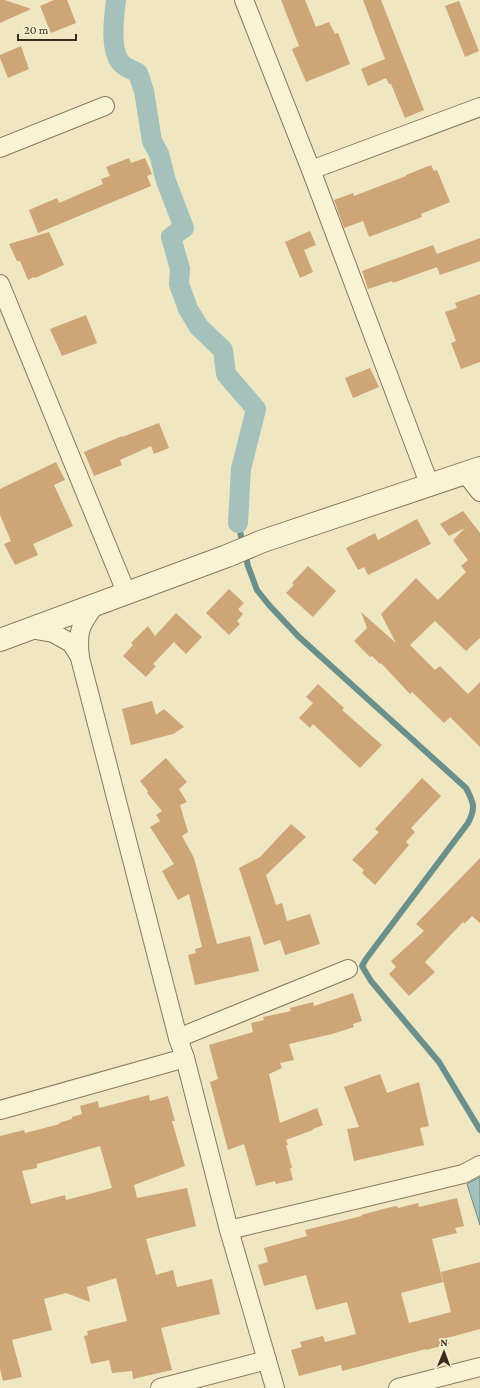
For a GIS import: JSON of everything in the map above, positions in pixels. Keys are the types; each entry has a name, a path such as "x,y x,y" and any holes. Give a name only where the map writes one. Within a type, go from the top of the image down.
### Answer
{"street":[{"path":"244,0 430,486"},
{"path":"0,148 105,106"},
{"path":"310,170 480,107"},
{"path":"0,284 126,592"},
{"path":"0,640 263,541 473,471 480,492"},
{"path":"96,604 83,621 78,641 80,658 229,1230 275,1388"},
{"path":"30,629 53,633 71,643 80,658"},
{"path":"178,1038 348,969"},
{"path":"0,1110 185,1058"},
{"path":"229,1230 463,1174 480,1165"},
{"path":"160,1388 267,1360"},
{"path":"398,1388 480,1367"}],"water":[{"path":"480,1177 480,1225 467,1184"}],"building":[{"path":"0,0 5,0 31,9 0,23"},
{"path":"54,0 67,0 76,23 51,33 40,6"},
{"path":"281,0 305,0 316,27 329,22 335,34 338,33 350,64 306,82 292,49 299,46"},
{"path":"363,0 381,0 424,110 405,118 391,84 389,84 386,78 368,86 361,69 385,59"},
{"path":"459,1 479,51 465,57 445,6"},
{"path":"21,46 29,69 8,78 0,55"},
{"path":"129,158 131,163 145,158 152,174 147,176 151,186 38,233 29,210 57,198 59,203 103,184 101,179 110,176 106,167"},
{"path":"431,165 434,171 437,170 450,202 421,214 422,217 369,237 363,221 344,228 334,200 353,193 354,196"},
{"path":"310,231 316,245 304,250 313,272 300,278 285,242"},
{"path":"49,232 64,265 28,280 20,261 17,261 9,244"},
{"path":"480,238 480,261 440,275 437,267 393,283 392,281 368,289 362,271 433,245 437,254"},
{"path":"480,294 480,362 461,369 451,343 456,341 445,312 457,308 455,303"},
{"path":"86,315 97,343 62,356 50,329"},
{"path":"370,368 379,387 353,398 345,378"},
{"path":"159,423 169,448 154,454 151,446 120,460 122,465 94,476 84,452 122,436"},
{"path":"56,462 65,480 54,485 73,526 33,544 38,555 15,565 4,544 11,541 0,515 0,489"},
{"path":"463,511 480,533 480,638 466,651 435,621 410,645 435,670 440,666 468,694 480,682 480,747 450,717 444,723 412,692 410,694 381,663 380,664 372,656 370,657 354,641 367,628 361,612 396,643 381,614 416,578 438,600 466,572 461,566 468,560 453,540 465,528 449,536 440,524"},
{"path":"417,519 431,544 368,575 364,567 358,570 346,548 375,533 378,540"},
{"path":"308,566 336,591 313,617 286,593 294,585 292,583"},
{"path":"229,589 244,603 238,609 243,614 237,621 240,624 229,635 206,613"},
{"path":"176,613 202,637 186,654 174,642 153,664 156,666 146,677 123,656 133,645 131,643 148,626 155,636"},
{"path":"318,684 344,708 342,710 382,745 360,768 313,724 310,728 299,718 313,703 306,697"},
{"path":"152,701 156,715 164,709 184,727 173,734 131,745 122,709"},
{"path":"166,758 187,782 179,789 187,802 180,805 188,832 182,836 194,858 217,944 250,936 259,971 195,985 188,955 196,953 195,949 202,947 189,894 178,900 162,871 174,864 150,827 160,821 156,815 162,811 147,793 148,791 140,781"},
{"path":"422,778 441,796 411,828 415,832 406,842 409,845 375,885 362,873 364,870 352,860 379,832 375,829"},
{"path":"291,824 306,837 266,875 276,905 282,903 287,921 310,914 320,944 285,955 280,940 264,945 239,868 260,857"},
{"path":"480,858 480,923 472,916 465,923 463,922 425,962 435,972 409,996 389,974 396,967 391,961 424,931 416,924"},
{"path":"353,993 362,1021 353,1024 354,1027 332,1034 289,1044 294,1060 280,1063 282,1068 269,1074 280,1123 317,1108 323,1125 286,1140 293,1180 276,1184 275,1181 256,1186 244,1144 228,1150 210,1082 218,1079 209,1045 253,1032 251,1023 264,1020 263,1017 291,1011 290,1008 313,1002 314,1006"},
{"path":"380,1074 387,1093 419,1082 429,1126 420,1128 424,1145 354,1161 347,1129 359,1127 344,1087"},
{"path":"149,1095 150,1101 168,1096 175,1121 172,1121 185,1166 134,1185 137,1198 187,1188 196,1226 146,1239 156,1275 173,1270 177,1287 212,1279 220,1314 161,1328 172,1370 133,1379 132,1371 112,1373 109,1360 91,1364 84,1336 88,1335 87,1331 127,1321 116,1278 87,1287 90,1302 66,1293 44,1299 52,1330 12,1340 22,1377 3,1381 0,1369 0,1136 24,1130 25,1133 60,1124 59,1123 82,1114 80,1106 98,1101 99,1108","holes":["100,1146 112,1188 66,1200 65,1195 31,1204 22,1171 37,1168 37,1164"]},
{"path":"457,1198 464,1226 455,1228 457,1233 432,1239 443,1282 401,1293 409,1323 451,1312 441,1272 480,1262 480,1329 447,1338 449,1344 426,1350 342,1371 341,1365 299,1376 291,1350 302,1347 300,1342 323,1336 325,1342 356,1334 347,1302 316,1310 306,1275 264,1286 258,1265 268,1262 264,1248 307,1236 305,1230 362,1216 361,1215 387,1208 397,1206 398,1208 418,1203 419,1207"}],"waterway":[{"path":"116,0 113,34 115,51 122,64 138,73 144,91 152,141 159,154 166,181 184,228 171,237 180,269 179,284 188,309 199,327 223,350 226,374 256,409 241,469 238,523"},
{"path":"238,523 248,566 257,590 269,605 298,636 466,788 471,798 473,809 468,823 362,966 371,981 439,1062 480,1130"}]}
